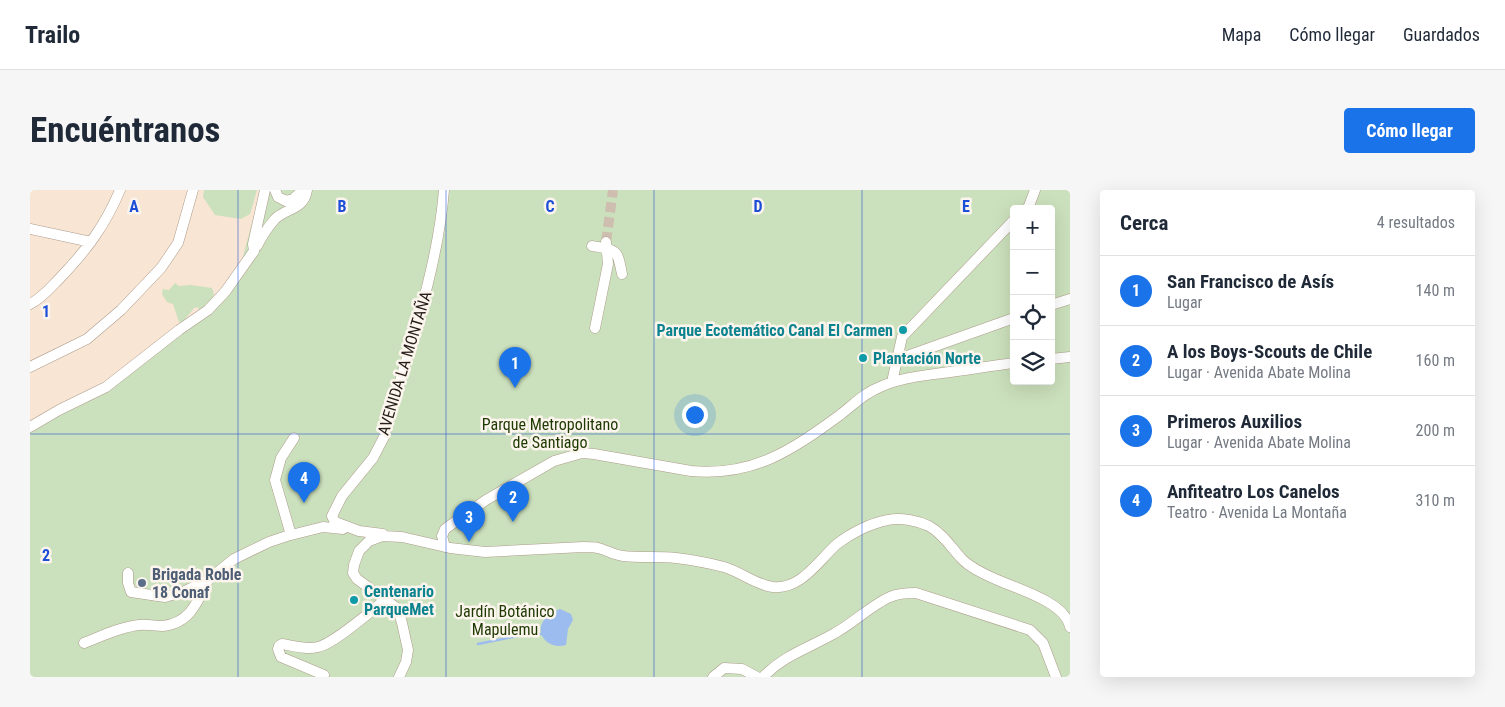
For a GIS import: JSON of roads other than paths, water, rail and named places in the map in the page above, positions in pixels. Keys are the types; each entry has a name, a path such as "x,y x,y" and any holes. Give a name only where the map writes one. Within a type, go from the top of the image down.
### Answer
{"street":[{"path":"33,299 70,267 91,242 105,222 120,190"},
{"path":"30,366 88,339 121,310 161,268 178,243 193,190"},
{"path":"254,248 265,190"},
{"path":"275,190 278,197 286,201 293,199 302,190"},
{"path":"30,427 59,410 106,387 179,330 208,310 225,292 264,233 277,217 296,207 305,198 306,190"},
{"name":"AVENIDA LA MONTAÑA","path":"444,190 436,247 427,287 384,437 373,458 342,496 332,516 335,522 359,531 397,536 445,547 485,552 583,547 598,548 620,556 676,558 724,567 774,587 786,585 813,570 838,544 859,531 890,519 903,519 929,526 952,545 961,558 973,568 992,578 1030,593 1058,608 1070,623"},
{"path":"1029,205 1035,190"},
{"path":"892,382 902,337 1010,224"},
{"path":"30,229 91,242"},
{"path":"595,328 608,264 607,245"},
{"path":"592,246 607,245 614,250 618,255 622,274"},
{"path":"1055,304 1070,299"},
{"path":"896,360 1010,319"},
{"path":"1055,359 1070,357"},
{"path":"445,547 442,536 450,524 486,500 554,461 582,453 691,471 736,470 773,459 790,450 841,414 868,392 892,382 912,377 1010,364"},
{"path":"291,535 274,480 281,458 294,438"},
{"path":"128,573 128,583 131,592 165,597 183,592 208,580 234,559 249,551 291,535 323,527 359,531"},
{"path":"397,536 376,538 363,545 354,565 353,573 357,579 398,609 408,650 406,662 399,677"},
{"path":"84,643 124,628 140,625 164,626 179,622 189,615 199,600 208,580"},
{"path":"763,677 774,666 835,633 889,597 905,593 916,593 1030,630 1043,643 1056,677"},
{"path":"324,675 280,656 278,646 282,644 310,648 319,647 331,641 386,599"},
{"path":"713,677 724,668 742,670 757,677"}],"water":[{"path":"560,609 571,614 573,620 568,629 566,645 559,646 547,642 541,632 541,626 549,615"}],"waterway":[{"path":"478,644 527,634 542,634"}],"tunnel":[{"path":"606,242 613,190"}],"place":[{"name":"Parque Ecotemático Canal El Carmen","path":"903,330"},
{"name":"Plantación Norte","path":"863,358"},
{"name":"San Francisco de Asís","path":"515,388"},
{"name":"Anfiteatro Los Canelos","path":"304,503"},
{"name":"A los Boys-Scouts de Chile","path":"513,522"},
{"name":"Primeros Auxilios","path":"469,542"},
{"name":"Brigada Roble 18 Conaf","path":"142,583"},
{"name":"Centenario ParqueMet","path":"354,600"}],"park label":[{"name":"Parque Metropolitano de Santiago","path":"550,433"},
{"name":"Jardín Botánico Mapulemu","path":"505,620"}]}
